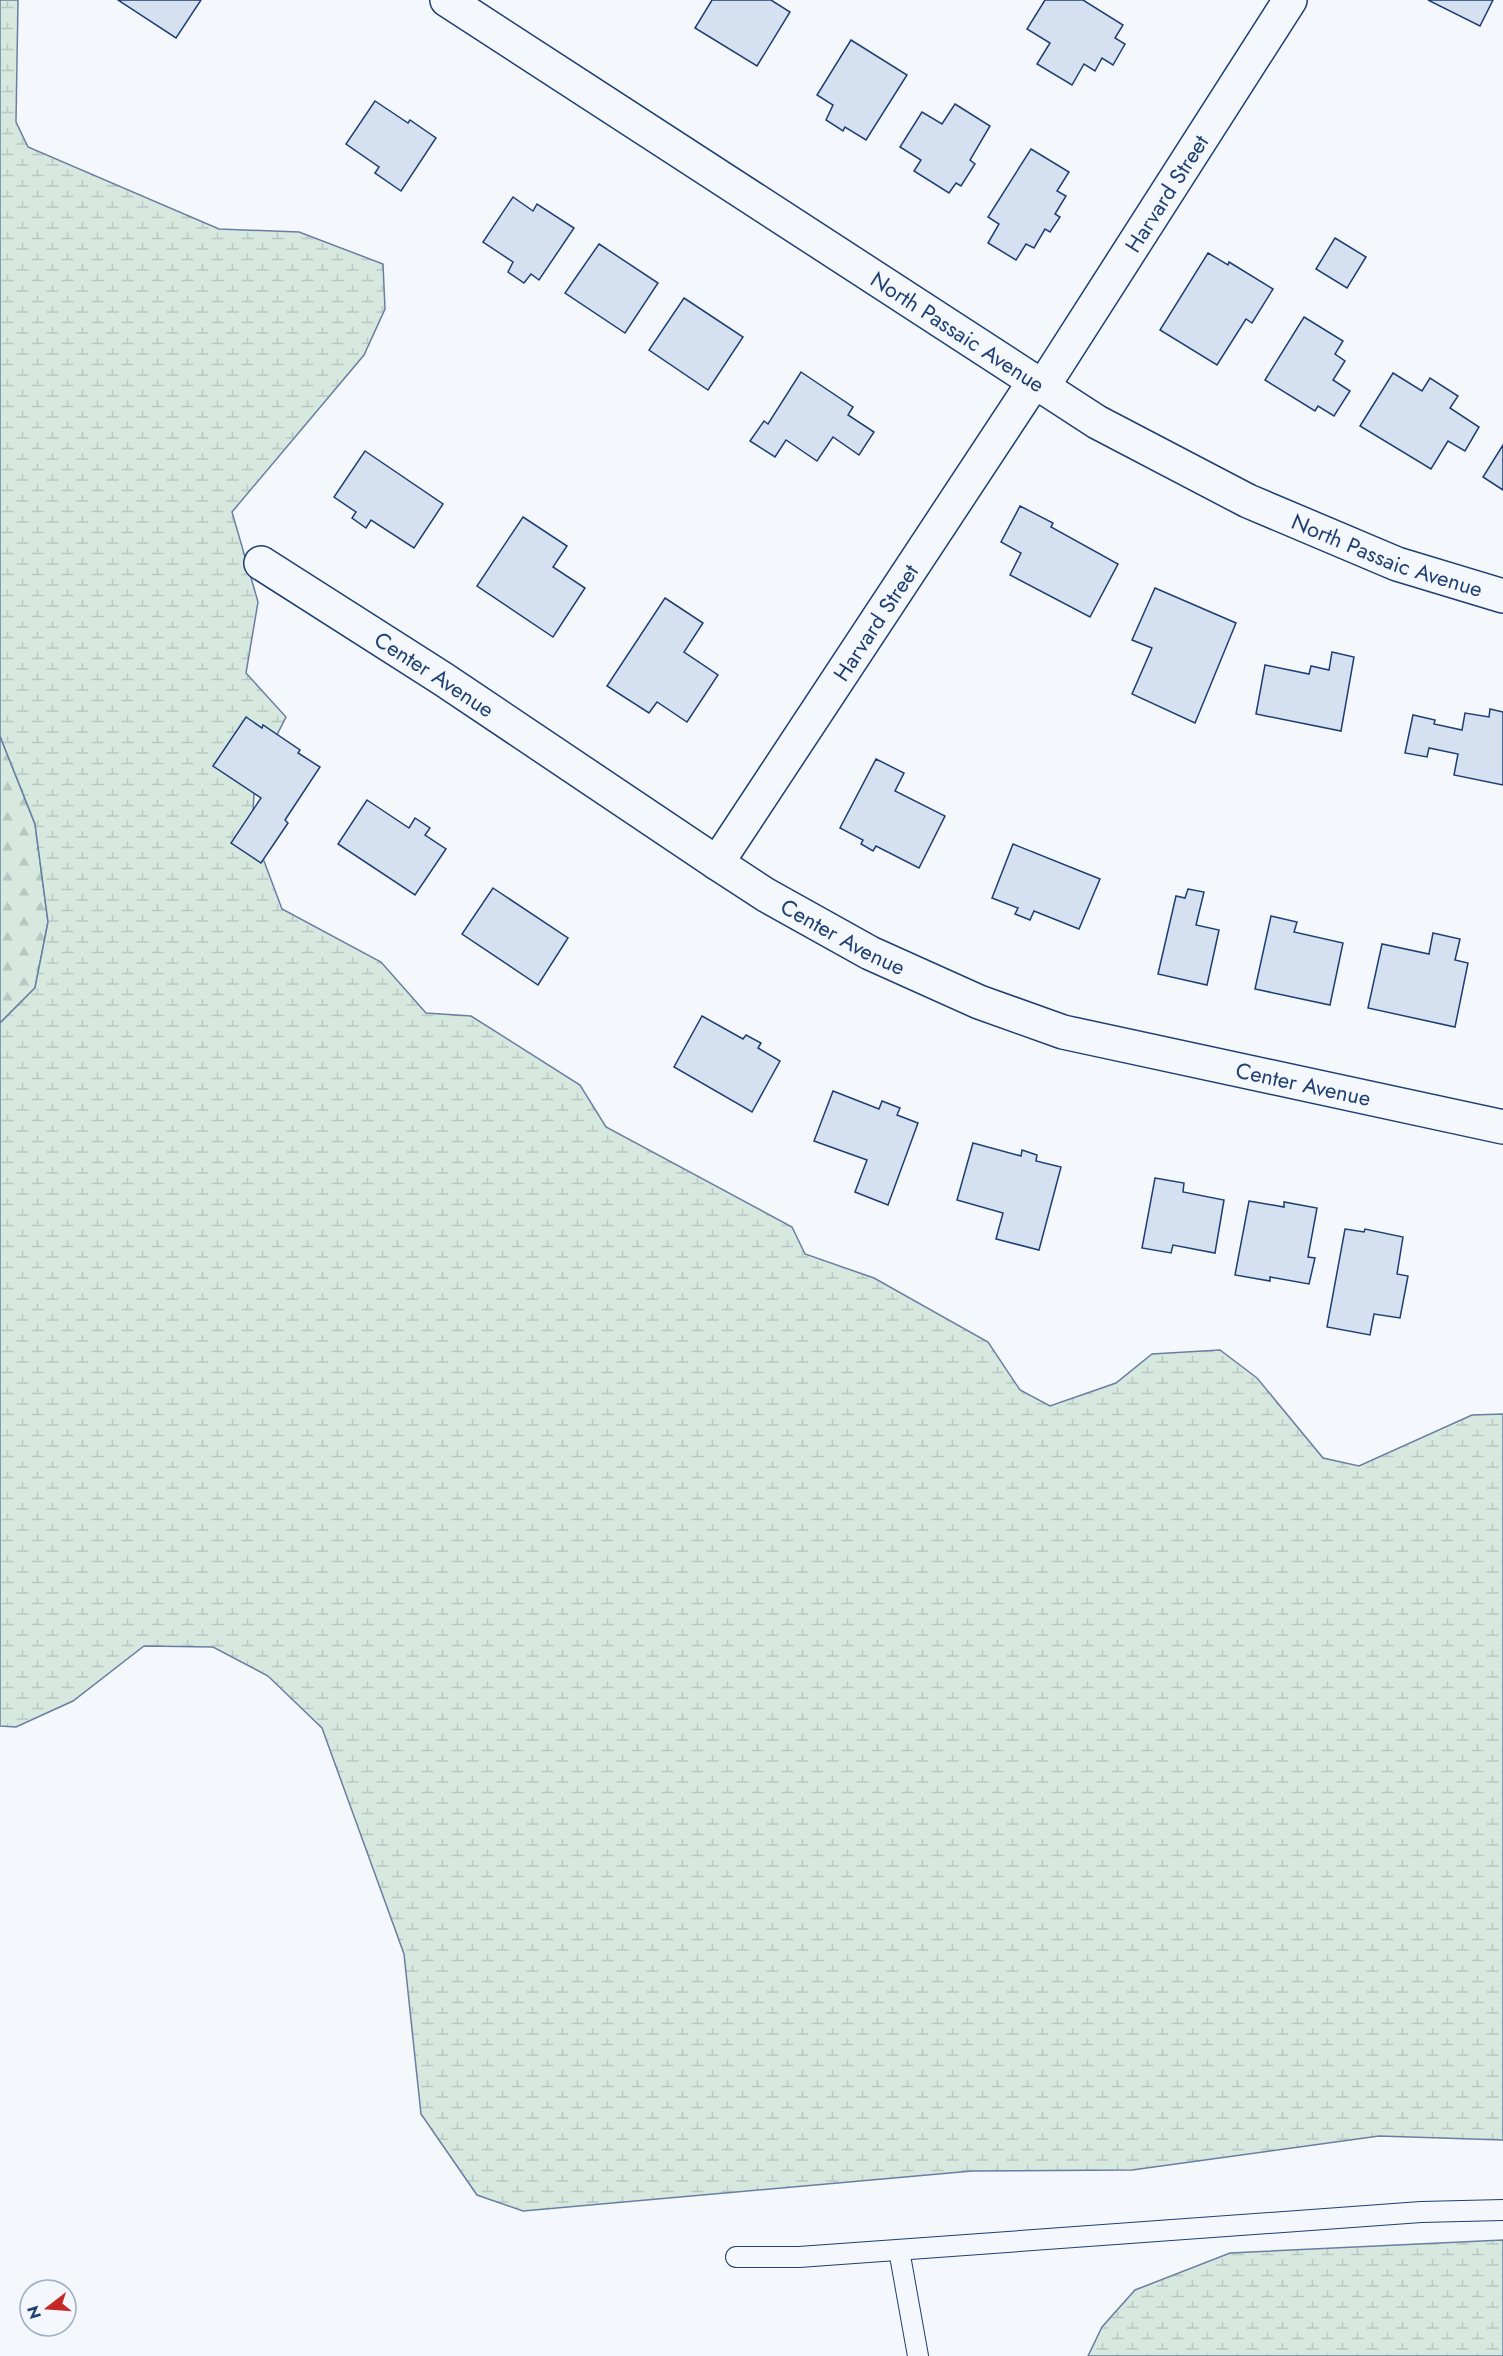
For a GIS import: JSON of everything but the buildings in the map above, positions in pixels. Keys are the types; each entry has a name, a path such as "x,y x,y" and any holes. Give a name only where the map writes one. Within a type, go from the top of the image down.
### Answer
{"street":[{"name":"North Passaic Avenue","path":"447,0 1097,422 1248,501 1396,564 1503,596"},
{"name":"Harvard Street","path":"717,863 1038,385 1290,0"},
{"name":"Center Avenue","path":"261,562 443,679 766,895 870,953 979,1002 1063,1032 1503,1127"}],"lane":[{"path":"736,2257 798,2257 1421,2212 1503,2210"},
{"path":"899,2250 918,2356"}],"green space":[{"path":"0,0 18,0 16,122 28,147 219,229 299,232 383,264 385,309 364,355 232,512 258,602 246,673 286,717 255,778 252,829 282,909 381,962 426,1013 471,1016 580,1085 606,1127 792,1227 805,1254 874,1278 988,1342 1020,1390 1050,1406 1116,1383 1152,1354 1220,1350 1257,1378 1323,1458 1359,1466 1472,1415 1503,1414 1503,2140 1379,2136 1132,2170 972,2171 523,2211 477,2195 421,2114 404,1954 322,1728 268,1676 213,1647 144,1646 73,1701 16,1727 0,1726 0,1023 35,988 48,922 35,824 0,736"},
{"path":"0,736 35,824 48,922 35,988 0,1023"},
{"path":"1503,2240 1503,2356 1088,2356 1102,2327 1135,2290 1230,2253"}]}
